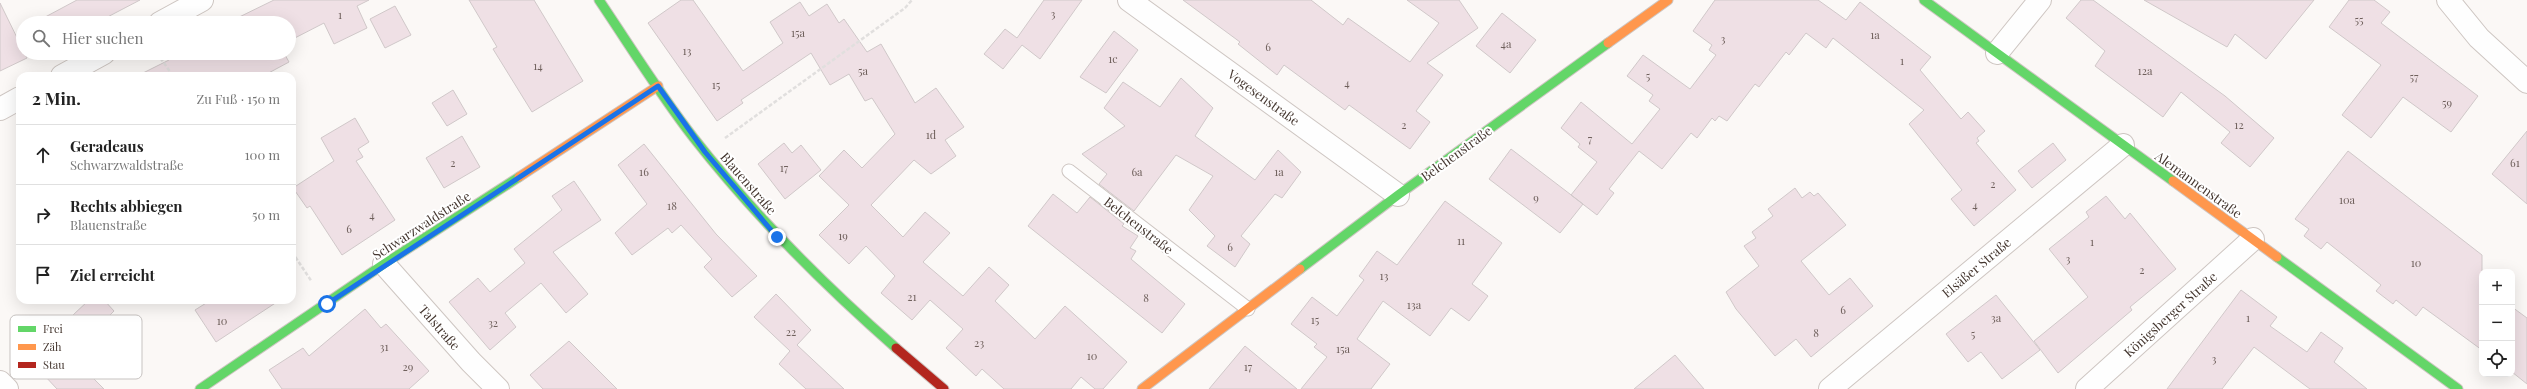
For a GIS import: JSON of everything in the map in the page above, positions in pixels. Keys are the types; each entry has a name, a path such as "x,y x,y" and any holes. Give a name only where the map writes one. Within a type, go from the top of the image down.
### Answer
{"street":[{"path":"173,16 202,0"},
{"name":"Blauenstraße","path":"599,0 705,152 777,237 897,351 944,389"},
{"name":"Vogesenstraße","path":"1129,0 1398,195"},
{"name":"Belchenstraße","path":"1142,389 1398,195 1668,0"},
{"name":"Alemannenstraße","path":"1924,0 2253,239 2456,389"},
{"path":"1997,54 2040,0"},
{"path":"2448,0 2479,38 2527,82"},
{"path":"69,72 91,60"},
{"name":"Schwarzwaldstraße","path":"200,389 384,264 658,86"},
{"path":"0,109 16,100"},
{"name":"Elsäßer Straße","path":"1830,389 2123,145"},
{"name":"Königsberger Straße","path":"2087,389 2253,239"},
{"name":"Talstraße","path":"384,264 471,362 498,389"},
{"path":"0,382 7,389"}],"lane":[{"name":"Belchenstraße","path":"1068,171 1248,309"}],"path":[{"path":"705,152 905,8 912,0"},
{"path":"162,60 170,72"},
{"path":"296,258 327,304"}],"building":[{"path":"77,0 140,0 109,16 47,16"},
{"path":"274,0 369,0 357,6 367,28 334,44 324,23 296,37 296,16 241,16"},
{"path":"469,0 534,0 583,81 532,112 493,49 497,47"},
{"path":"681,0 693,0 743,71 783,43 770,22 800,2 809,16 827,4 839,23 844,19 867,52 881,44 915,103 936,88 964,127 945,140 956,156 931,174 914,160 871,205 903,237 925,212 950,233 923,262 963,296 989,267 1009,285 995,301 1035,339 1065,306 1127,362 1103,389 1095,389 1081,377 1071,389 1004,389 982,369 976,376 946,348 963,329 930,300 912,320 881,293 895,276 866,246 849,264 819,235 849,205 819,176 844,150 862,168 895,134 872,98 865,101 849,74 830,85 811,53 741,100 743,103 717,121 648,23"},
{"path":"1044,0 1082,0 1040,59 1022,45 1003,69 984,54 1005,29 1017,38"},
{"path":"1183,0 1311,0 1343,25 1348,18 1410,62 1439,23 1407,0 1459,0 1478,28 1427,63 1443,75 1416,111 1430,122 1410,149 1349,105 1345,110 1284,65 1277,75 1238,44 1240,42"},
{"path":"1715,0 1818,0 1846,20 1860,2 1931,57 1920,70 1961,119 1968,112 1985,131 1977,138 1979,141 1976,143 2016,190 1974,226 1951,199 1962,190 1909,124 1924,110 1833,38 1826,48 1806,33 1789,55 1786,52 1759,87 1755,84 1727,121 1719,116 1715,121 1712,118 1697,138 1691,133 1662,169 1639,151 1609,189 1614,193 1597,215 1571,195 1597,162 1578,147 1580,144 1561,128 1581,102 1632,144 1660,109 1649,101 1653,95 1627,76 1643,55 1690,89 1716,55 1709,50 1712,45 1693,31"},
{"path":"2081,0 2093,0 2225,96 2274,138 2250,167 2221,143 2230,132 2181,92 2163,117 2095,66 2105,51 2066,18"},
{"path":"2144,0 2314,0 2266,59 2235,34 2227,47"},
{"path":"2349,0 2374,0 2390,12 2381,23 2478,96 2451,132 2403,97 2371,138 2342,115 2381,65 2329,27"},
{"path":"0,3 16,36 16,60 23,60 0,71"},
{"path":"395,6 411,35 385,48 370,19"},
{"path":"1502,13 1536,40 1510,73 1476,46"},
{"path":"1114,31 1138,50 1106,93 1080,77"},
{"path":"169,60 288,60 289,62 270,72 145,72"},
{"path":"1181,78 1213,108 1195,136 1255,180 1278,150 1301,172 1282,198 1275,194 1241,236 1250,244 1235,267 1207,246 1215,236 1189,210 1213,176 1176,155 1134,211 1099,184 1107,174 1082,154 1125,126 1104,108 1123,82 1160,107"},
{"path":"453,90 467,114 447,126 432,103"},
{"path":"355,118 369,142 358,149 363,157 356,161 395,220 342,255 310,206 307,208 296,192 296,186 334,161 321,138"},
{"path":"2527,131 2527,204 2492,174"},
{"path":"462,136 480,167 444,188 426,158"},
{"path":"784,143 792,153 801,145 821,170 785,199 758,164"},
{"path":"2053,143 2066,160 2032,188 2018,171"},
{"path":"644,144 716,234 757,276 732,297 704,267 712,259 681,225 672,233 668,228 632,255 615,233 647,204 618,165"},
{"path":"1511,149 1583,204 1560,233 1489,179"},
{"path":"2348,151 2482,255 2482,269 2479,269 2479,348 2423,307 2416,316 2396,300 2393,304 2376,291 2381,285 2327,242 2321,249 2304,236 2309,229 2295,219"},
{"path":"574,181 601,220 553,252 588,294 566,313 541,283 505,313 516,327 490,350 449,302 478,278 490,292 525,263 514,249 562,210 552,196"},
{"path":"1795,188 1802,198 1810,192 1814,196 1818,193 1846,225 1801,261 1829,295 1850,278 1873,306 1811,357 1796,339 1775,356 1736,309 1726,292 1759,266 1744,246 1756,238 1752,232 1773,216 1768,209"},
{"path":"1053,194 1077,213 1090,197 1124,224 1122,226 1138,236 1130,248 1136,251 1131,259 1185,304 1162,333 1028,226"},
{"path":"2106,196 2125,219 2130,213 2176,269 2130,307 2132,310 2058,373 2034,341 2088,297 2049,249 2089,217 2086,212"},
{"path":"1445,201 1502,243 1472,284 1488,296 1469,321 1451,308 1430,336 1383,301 1357,339 1390,364 1371,389 1301,389 1327,357 1314,347 1317,344 1291,324 1312,297 1337,316 1364,280 1359,276 1377,251 1397,265"},
{"path":"2241,290 2277,317 2270,326 2307,352 2321,332 2343,348 2334,362 2367,389 2310,389 2254,347 2222,389 2167,389"},
{"path":"776,294 811,330 797,345 844,389 806,389 779,364 790,351 754,317"},
{"path":"1996,295 2040,350 2002,379 1981,352 1968,362 1946,334"},
{"path":"85,304 108,304 114,311 110,315 73,315"},
{"path":"205,304 274,304 216,342 195,310"},
{"path":"365,309 381,328 386,324 429,371 409,389 282,389 269,370 303,348 309,356"},
{"path":"2515,309 2527,318 2527,384 2515,374"},
{"path":"569,341 617,389 543,389 530,375"},
{"path":"1245,346 1297,389 1209,389"},
{"path":"1675,355 1704,389 1634,389"},
{"path":"48,379 94,379 104,389 57,389"}],"traffic: fast":[{"path":"599,0 656,86 716,166 764,221 842,299 896,348"},
{"path":"1924,0 2173,181"},
{"path":"1300,269 1398,195 1608,43"},
{"path":"200,389 384,264 519,177"},
{"path":"2277,257 2458,389"}],"traffic: slow":[{"path":"1608,43 1668,0"},
{"path":"519,177 658,86"},
{"path":"2173,181 2277,257"},
{"path":"1142,389 1300,269"}],"traffic: jam":[{"path":"896,348 944,389"}],"route":[{"path":"327,304 384,264 658,86 705,152 777,237"}]}
